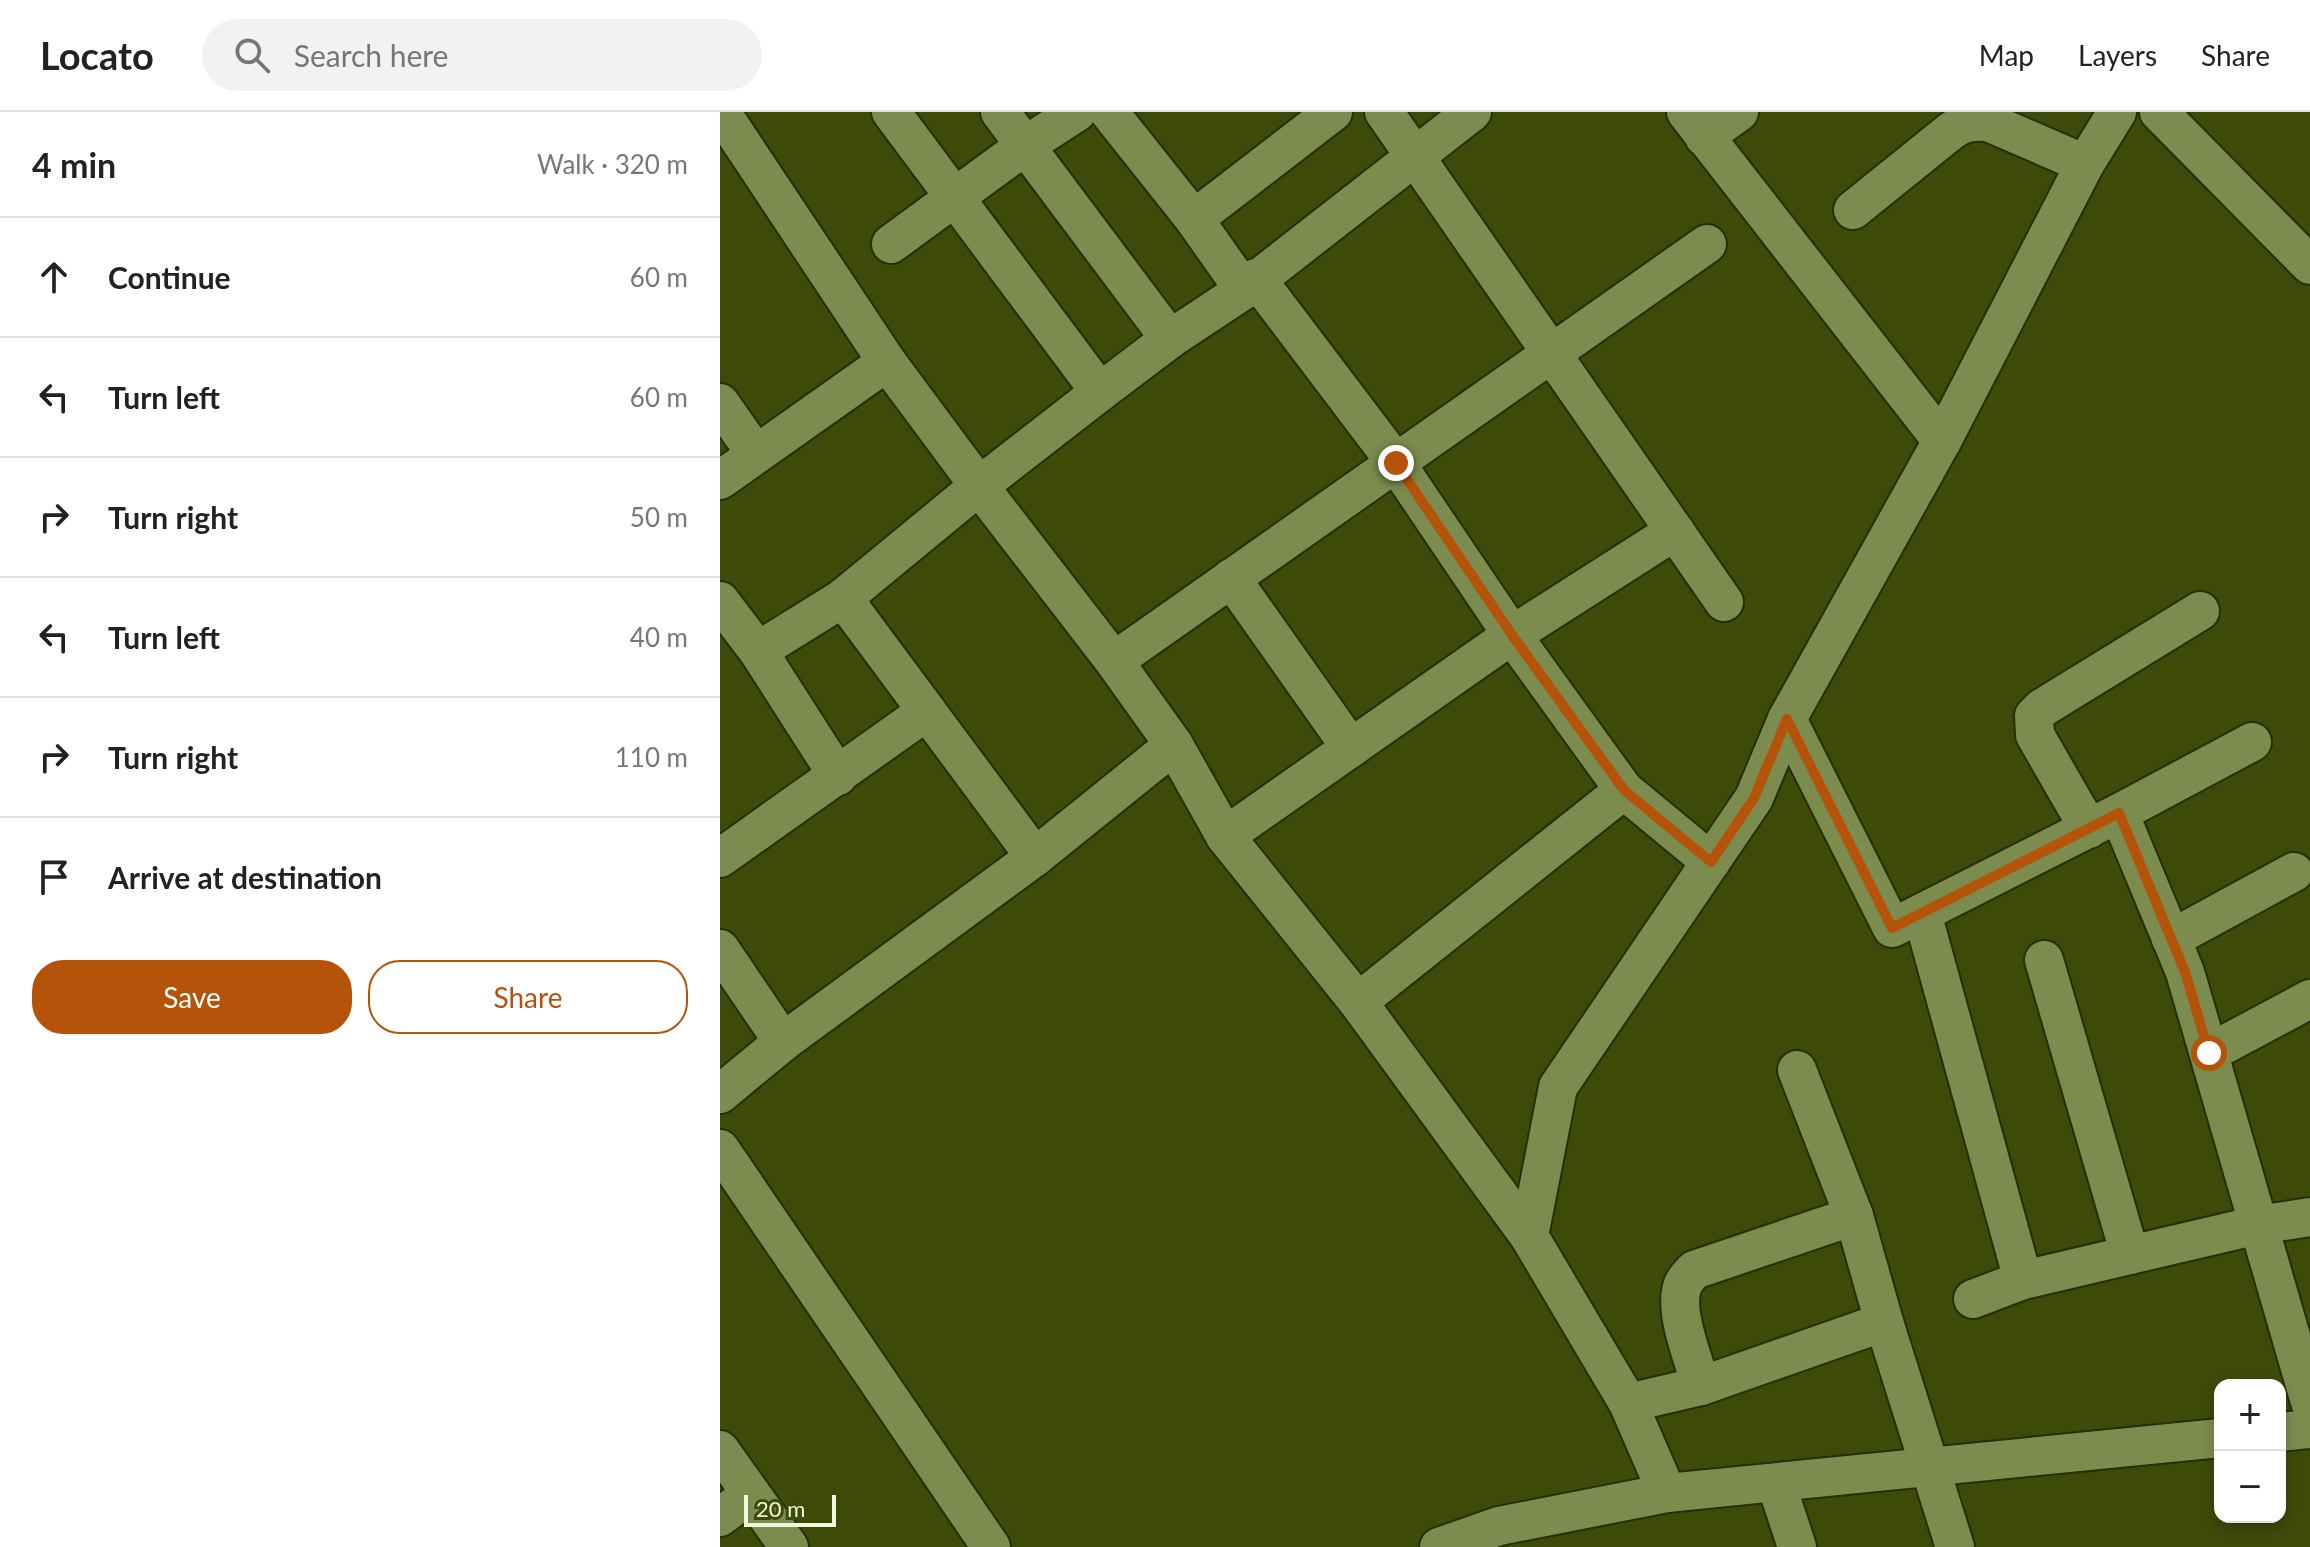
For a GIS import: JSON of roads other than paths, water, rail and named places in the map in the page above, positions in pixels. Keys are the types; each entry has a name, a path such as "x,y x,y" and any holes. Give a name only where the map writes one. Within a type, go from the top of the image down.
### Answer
{"street":[{"path":"721,112 887,362 1174,745 1225,836 1358,1002 1529,1236 1628,1403 1667,1493"},
{"path":"891,112 1100,392"},
{"path":"1000,112 1170,339"},
{"path":"891,244 1026,145 1077,112"},
{"path":"1109,112 1396,463 1512,635 1624,790 1711,862"},
{"path":"1194,219 1333,112"},
{"path":"1384,112 1724,602"},
{"path":"758,651 843,598 1100,392 1250,284 1472,112"},
{"path":"1739,112 1695,124 1942,441"},
{"path":"1529,1236 1558,1087 1754,798 1787,719 1942,441 2085,164 2117,112"},
{"path":"2159,112 2310,265"},
{"path":"1853,210 1951,131 1961,124 1974,121 1988,122 2085,164"},
{"path":"1114,661 1707,244"},
{"path":"720,480 887,362"},
{"path":"720,403 756,454"},
{"path":"1225,836 1512,635 1675,531"},
{"path":"1231,578 1351,748"},
{"path":"843,598 1035,857"},
{"path":"720,601 758,651 838,776"},
{"path":"2200,611 2042,708 2034,716 2035,735 2104,821 2171,939 2185,972 2310,1402"},
{"path":"720,858 927,711"},
{"path":"1787,719 1892,928 2252,742"},
{"path":"720,1094 783,1042 1035,857 1174,745"},
{"path":"1358,1002 1624,790"},
{"path":"2171,939 2294,872"},
{"path":"1922,913 2023,1280"},
{"path":"720,949 783,1042"},
{"path":"2044,960 2130,1255"},
{"path":"2209,1053 2310,999"},
{"path":"1797,1070 1854,1216 1955,1547"},
{"path":"720,1149 991,1547"},
{"path":"1701,1386 1681,1312 1680,1293 1694,1270 1854,1216"},
{"path":"1973,1299 2023,1280 2258,1225 2310,1217"},
{"path":"1628,1403 1701,1386 1884,1322"},
{"path":"2286,1431 2310,1429"},
{"path":"1439,1547 1499,1526 1667,1493 2214,1439"},
{"path":"720,1450 789,1547"},
{"path":"1776,1483 1797,1547"},
{"path":"720,1517 751,1494"}]}
